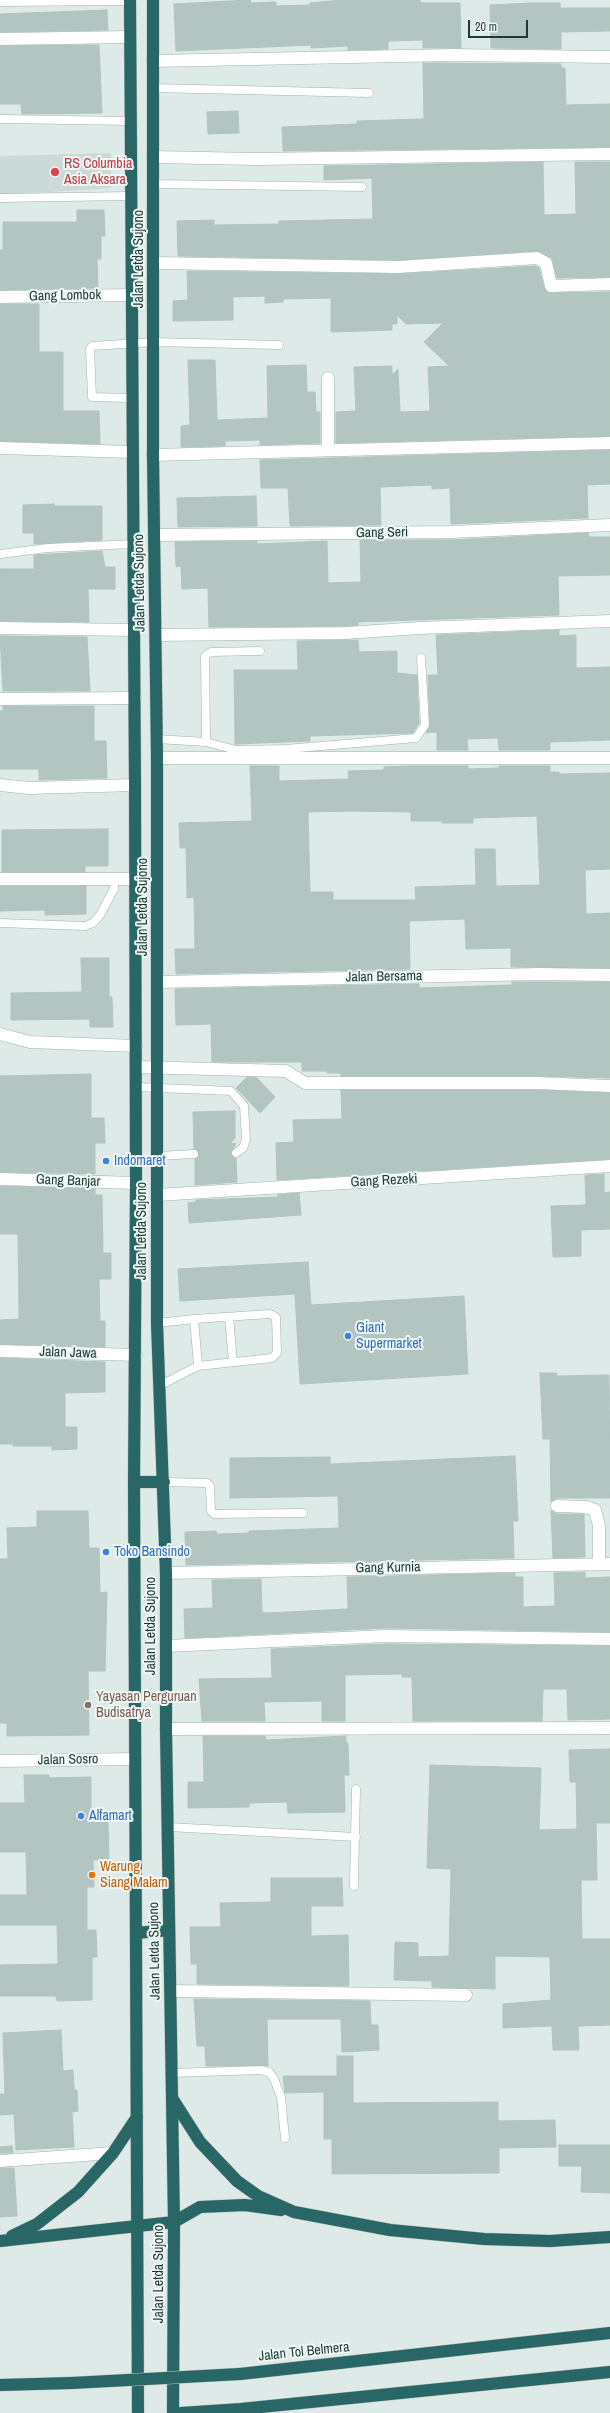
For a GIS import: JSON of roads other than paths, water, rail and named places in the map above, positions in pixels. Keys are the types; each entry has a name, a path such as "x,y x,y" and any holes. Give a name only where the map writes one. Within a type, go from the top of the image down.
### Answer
{"highway":[{"name":"Jalan Letda Sujono","path":"130,0 131,398 135,698 136,1355 134,1482 138,2413"},
{"name":"Jalan Letda Sujono","path":"152,0 154,535 158,758 157,1323 164,1482 166,1572 166,1729 174,2222 173,2413"},
{"path":"134,1482 164,1482"},
{"path":"136,1932 169,1930"},
{"path":"171,2096 189,2127 227,2172 258,2196 294,2212"},
{"path":"0,2241 23,2232 53,2213 78,2192 113,2153 137,2117"},
{"path":"0,2241 174,2222 200,2208 245,2205 294,2212 390,2230 484,2239 550,2241 610,2237"},
{"name":"Jalan Tol Belmera","path":"0,2385 72,2384 240,2374 610,2333"},
{"path":"182,2413 241,2409 610,2372"}],"street":[{"path":"0,39 130,37"},
{"path":"153,61 452,54 610,57"},
{"path":"153,157 254,159 610,154"},
{"path":"154,263 398,267 538,258 546,263 551,286 610,284"},
{"name":"Gang Lombok","path":"0,297 131,295"},
{"path":"328,378 328,450"},
{"path":"154,455 610,443"},
{"path":"0,448 132,452"},
{"name":"Gang Seri","path":"154,535 451,532 610,524"},
{"path":"156,635 346,633 420,628 610,621"},
{"path":"0,628 134,630"},
{"path":"0,699 135,698"},
{"path":"158,758 610,758"},
{"path":"0,785 29,788 135,785"},
{"path":"0,879 135,879"},
{"name":"Jalan Bersama","path":"158,982 539,974 610,974"},
{"path":"0,1034 30,1042 136,1046"},
{"path":"136,1067 286,1071 305,1083 528,1083 610,1086"},
{"name":"Gang Rezeki","path":"158,1195 610,1166"},
{"name":"Gang Banjar","path":"0,1179 136,1183"},
{"name":"Jalan Jawa","path":"0,1351 136,1355"},
{"path":"557,1506 586,1506 595,1510 605,1564"},
{"name":"Gang Kurnia","path":"166,1572 605,1564"},
{"path":"166,1646 386,1636 610,1639"},
{"path":"166,1729 610,1728"},
{"name":"Jalan Sosro","path":"0,1762 135,1759"},
{"path":"171,1991 466,1995"},
{"path":"0,2161 113,2153"}],"lane":[{"path":"0,2 130,0"},
{"path":"153,88 369,93"},
{"path":"0,119 131,121"},
{"path":"153,184 362,188"},
{"path":"0,198 130,196"},
{"path":"131,398 92,397 90,349 96,345 154,342 279,345"},
{"path":"0,554 48,548 133,544"},
{"path":"206,742 205,656 211,652 260,651"},
{"path":"157,739 206,742 236,750 286,749 416,738 423,731 425,725 421,658"},
{"path":"0,923 85,926 93,923 114,889 115,879"},
{"path":"136,1087 226,1090 236,1095 244,1106 246,1140 243,1148 236,1153"},
{"path":"158,1156 194,1154"},
{"path":"157,1323 270,1314 276,1317 277,1353 275,1356 198,1366 159,1386"},
{"path":"229,1317 233,1362"},
{"path":"194,1319 198,1366"},
{"path":"164,1482 207,1483 210,1488 211,1511 214,1514 303,1513"},
{"path":"354,1886 356,1789"},
{"path":"168,1828 356,1837"},
{"path":"171,2073 261,2070 269,2072 274,2079 281,2097 285,2138"}],"place":[{"name":"RS Columbia Asia Aksara","path":"55,172"},
{"name":"Indomaret","path":"106,1161"},
{"name":"Giant Supermarket","path":"348,1336"},
{"name":"Toko Bansindo","path":"106,1552"},
{"name":"Yayasan Perguruan Budisatrya","path":"88,1705"},
{"name":"Alfamart","path":"81,1816"},
{"name":"Warung Siang Malam","path":"92,1875"}]}
